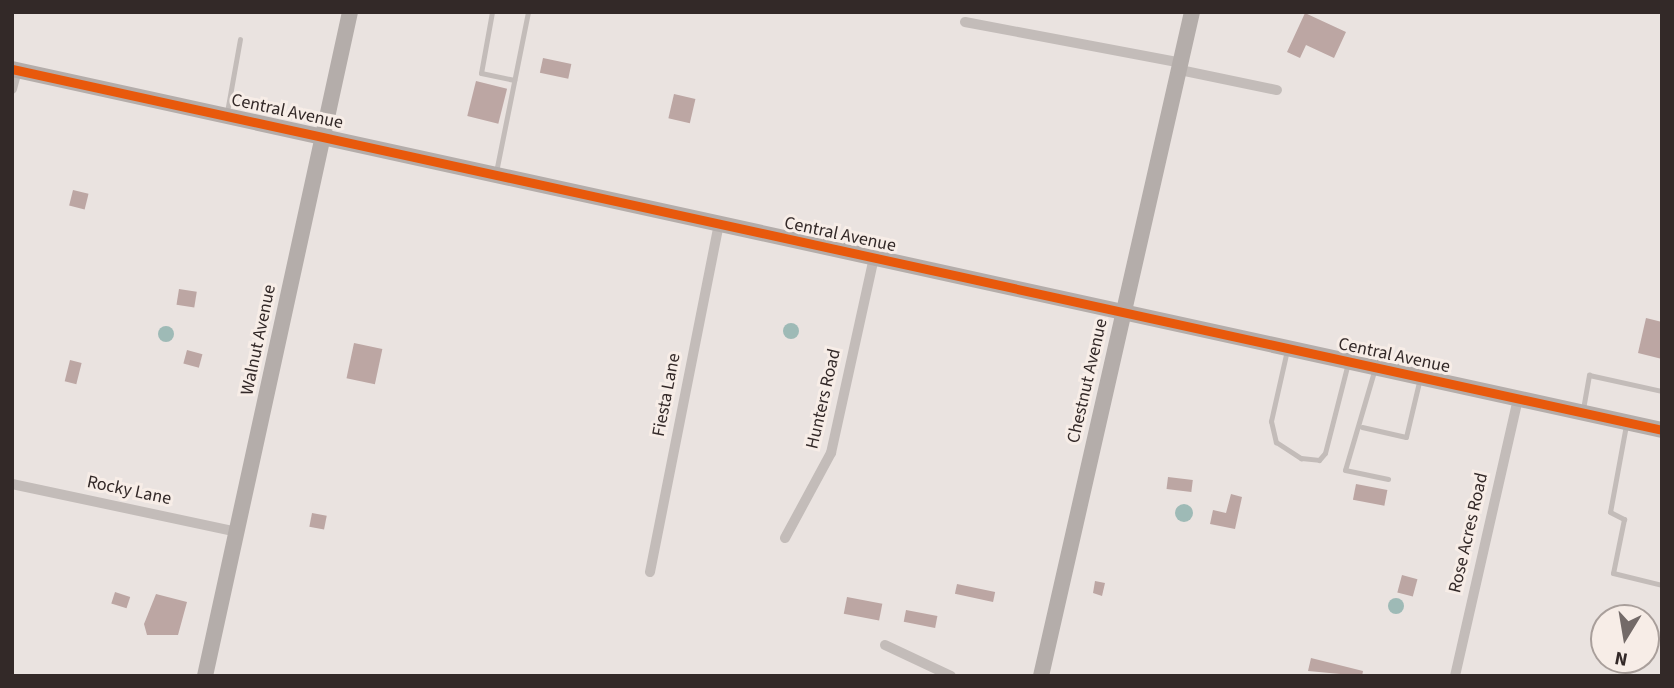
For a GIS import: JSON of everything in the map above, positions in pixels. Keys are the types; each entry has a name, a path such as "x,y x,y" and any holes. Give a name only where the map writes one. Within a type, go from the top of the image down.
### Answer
{"street":[{"name":"Walnut Avenue","path":"205,676 350,12"},
{"name":"Chestnut Avenue","path":"1041,676 1192,12"},
{"path":"965,22 1181,66 1277,90"},
{"name":"Central Avenue","path":"15,70 874,258 1123,316 1662,430"},
{"path":"12,89 15,70"},
{"name":"Fiesta Lane","path":"650,572 719,224"},
{"name":"Hunters Road","path":"785,538 831,453 874,258"},
{"name":"Rose Acres Road","path":"1455,676 1518,398"},
{"name":"Rocky Lane","path":"12,484 237,532"},
{"path":"885,645 951,676"}],"lane":[{"path":"492,12 481,73 514,80"},
{"path":"496,175 528,12"},
{"path":"226,115 240,39"},
{"path":"1287,350 1271,421 1276,442 1301,458 1319,460 1325,453 1348,363"},
{"path":"1375,368 1362,427 1352,439 1345,470 1388,479"},
{"path":"1582,412 1589,376 1662,391"},
{"path":"1362,427 1406,437 1420,378"},
{"path":"1627,422 1609,512 1624,519 1613,573 1662,585"}],"water":[{"path":"791,323 797,325 797,337 791,339 785,337 783,331 785,325"},
{"path":"166,326 172,328 172,340 166,342 160,340 158,334 160,328"},
{"path":"1184,504 1190,507 1193,513 1190,519 1184,522 1178,519 1175,513 1178,507"},
{"path":"1396,598 1402,600 1402,612 1396,614 1390,612 1388,606 1390,600"}],"building":[{"path":"1305,13 1346,32 1334,58 1306,45 1300,58 1287,52"},
{"path":"543,58 571,64 568,79 540,73"},
{"path":"476,81 507,89 498,124 467,116"},
{"path":"674,94 695,99 690,123 668,118"},
{"path":"73,190 89,194 85,209 69,206"},
{"path":"179,289 197,292 194,308 176,305"},
{"path":"1646,318 1662,322 1662,359 1638,353"},
{"path":"354,343 382,349 375,384 347,378"},
{"path":"187,350 202,354 199,368 183,364"},
{"path":"70,360 82,363 76,384 65,381"},
{"path":"1168,477 1193,480 1191,492 1167,489"},
{"path":"1356,484 1387,490 1384,506 1353,500"},
{"path":"1231,494 1242,497 1235,529 1210,524 1213,510 1226,513"},
{"path":"312,513 327,516 324,530 309,527"},
{"path":"1402,575 1417,579 1413,597 1397,592"},
{"path":"1095,581 1105,583 1102,596 1093,593"},
{"path":"957,584 995,592 993,602 955,594"},
{"path":"115,592 130,597 127,608 111,603"},
{"path":"156,594 187,602 178,635 147,635 144,624"},
{"path":"847,597 882,604 879,621 844,614"},
{"path":"906,610 937,616 935,628 904,622"},
{"path":"1311,658 1363,671 1362,676 1308,671"}],"cycle path":[{"path":"12,69 1662,430"}]}
